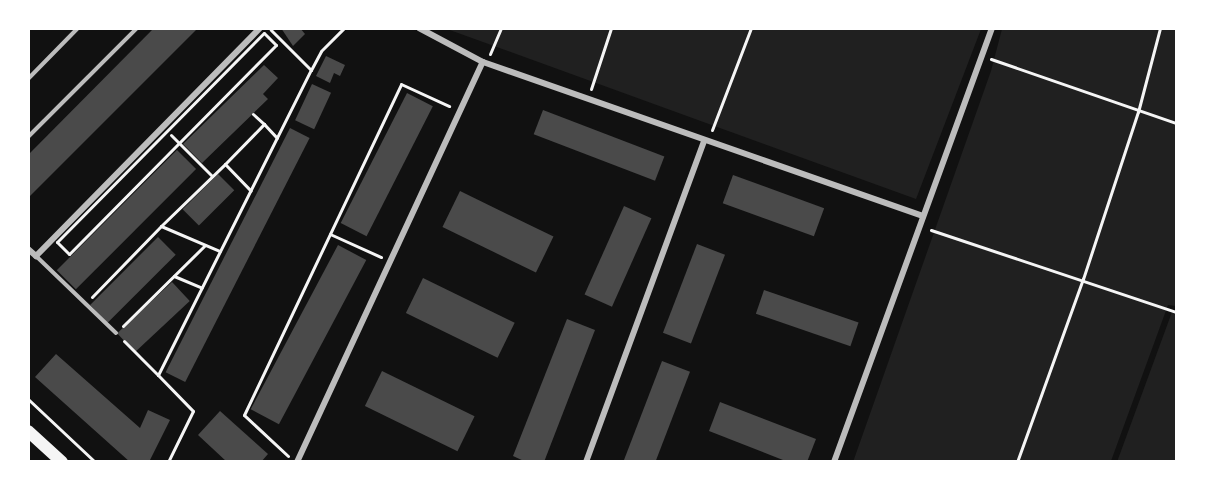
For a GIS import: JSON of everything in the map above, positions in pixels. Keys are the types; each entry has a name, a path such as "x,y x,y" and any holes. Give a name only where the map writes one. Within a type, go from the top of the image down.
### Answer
{"main road":[{"path":"28,431 62,462"}],"street":[{"path":"28,249 36,256 165,129 260,28"},
{"path":"419,28 483,62 921,216"},
{"path":"834,462 921,216 984,57 992,28"},
{"path":"295,462 483,62"},
{"path":"586,462 704,141"}],"lane":[{"path":"28,79 78,28"},
{"path":"28,137 137,28"},
{"path":"36,256 116,333"}],"path":[{"path":"269,28 310,70"},
{"path":"158,375 310,70 321,51 344,28"},
{"path":"483,62 494,49 501,28"},
{"path":"588,99 610,28"},
{"path":"704,141 716,126 751,28"},
{"path":"1017,462 1083,279 1138,112 1160,28"},
{"path":"264,33 276,45 232,93 69,254 57,242 165,129 264,33"},
{"path":"984,57 1138,112 1176,123"},
{"path":"295,462 244,415 401,84 460,111"},
{"path":"253,114 277,138"},
{"path":"86,304 264,124"},
{"path":"165,129 212,176"},
{"path":"225,164 250,190"},
{"path":"161,226 220,251"},
{"path":"918,226 1083,279 1176,312"},
{"path":"330,234 391,261"},
{"path":"168,462 193,411 116,333 205,245"},
{"path":"174,276 202,288"},
{"path":"28,399 95,462"}],"shaded area":[{"path":"447,29 981,29 916,199"},
{"path":"1002,29 1176,29 1176,306 1168,305 1111,461 853,462 991,71"},
{"path":"1172,312 1176,312 1176,461 1117,462"}],"building":[{"path":"154,28 198,28 28,198 28,155"},
{"path":"281,28 300,28 305,34 293,46"},
{"path":"326,56 345,65 340,76 334,73 330,83 316,76"},
{"path":"264,65 278,78 263,94 268,99 202,163 183,144"},
{"path":"312,84 331,93 314,129 295,120"},
{"path":"407,93 433,106 367,236 341,223"},
{"path":"543,110 664,157 655,181 534,134"},
{"path":"290,128 310,138 185,382 166,372"},
{"path":"177,150 196,169 76,289 57,270"},
{"path":"218,174 234,190 199,226 183,209"},
{"path":"733,175 824,208 814,236 723,203"},
{"path":"460,191 553,237 536,273 442,227"},
{"path":"624,206 651,218 612,307 585,295"},
{"path":"158,237 176,255 108,323 90,305"},
{"path":"697,244 725,255 691,343 663,333"},
{"path":"338,245 366,260 279,424 251,409"},
{"path":"423,278 515,323 498,358 406,313"},
{"path":"172,282 190,301 135,352 117,333"},
{"path":"764,290 859,323 850,346 756,314"},
{"path":"567,319 595,330 544,462 526,462 513,456"},
{"path":"56,354 140,428 148,410 170,420 149,462 130,462 35,377"},
{"path":"662,361 690,372 655,462 623,462"},
{"path":"382,371 475,416 457,451 365,406"},
{"path":"720,402 816,439 807,462 788,462 709,431"},
{"path":"220,411 268,454 261,462 227,462 198,435"}]}
